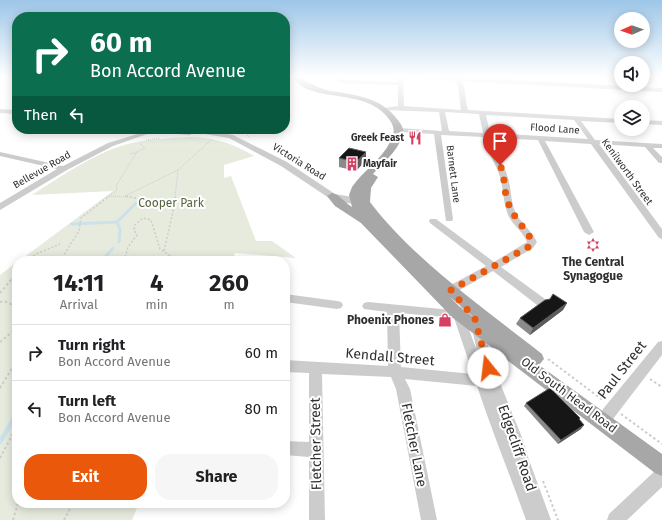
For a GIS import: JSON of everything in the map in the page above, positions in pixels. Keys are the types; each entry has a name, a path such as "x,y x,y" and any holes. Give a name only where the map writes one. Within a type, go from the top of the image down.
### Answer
{"main road":[{"path":"368,101 393,109"},
{"path":"359,202 354,195 357,187 389,150 403,130 399,115 393,109 375,101"},
{"path":"332,196 339,204 366,221"},
{"name":"Old South Head Road","path":"359,202 366,221 458,314 511,351 662,466"},
{"name":"Old South Head Road","path":"359,202 451,290 504,334 614,414 662,455"},
{"path":"487,376 496,357 511,351"}],"street":[{"path":"395,101 393,109 614,121"},
{"path":"462,101 465,112"},
{"path":"0,111 12,112"},
{"name":"Barnett Lane","path":"442,111 442,132 449,219"},
{"path":"451,290 530,246 532,242 529,235 514,217 508,203 503,171 489,146 482,113"},
{"name":"Kenilworth Street","path":"576,118 662,236"},
{"path":"650,122 662,123"},
{"name":"Flood Lane","path":"403,130 662,146"},
{"name":"Bellevue Road","path":"0,207 63,168 106,146 147,134"},
{"name":"Bellevue Road","path":"96,152 142,140 151,134"},
{"path":"142,140 170,134"},
{"name":"Victoria Road","path":"196,134 204,136 215,134"},
{"name":"Victoria Road","path":"237,134 332,196 359,202"},
{"path":"540,138 589,232"},
{"path":"647,145 662,161"},
{"path":"0,154 63,168"},
{"path":"433,221 541,302"},
{"name":"Edgecliff Road","path":"451,290 473,316 477,326 487,376 534,520"},
{"path":"290,299 337,305"},
{"path":"368,306 458,314"},
{"path":"393,309 395,372"},
{"name":"Edgecliff Road","path":"458,314 516,440 521,460 543,520"},
{"name":"Paul Street","path":"614,414 641,373 662,346"},
{"name":"Kendall Street","path":"290,366 487,376"},
{"name":"Fletcher Street","path":"315,367 317,520"},
{"name":"Fletcher Lane","path":"395,372 403,389 429,520"},
{"path":"290,448 315,450"},
{"path":"623,518 662,476"}],"path":[{"path":"159,134 166,137"},
{"path":"125,196 178,170 212,139 204,136"},
{"path":"130,154 145,148 142,140 161,138"},
{"path":"63,256 79,231 81,218 117,190 116,186 137,152"},
{"path":"164,251 170,234 169,224 174,207 178,170"},
{"path":"109,196 125,196 174,207"},
{"path":"125,256 128,247 137,235 134,231 134,226 137,221 143,218 151,220 154,225 160,249 168,256"},
{"path":"33,256 38,252 55,248 60,244"},
{"path":"0,293 12,279"},
{"path":"0,302 4,301 12,303"},
{"path":"0,342 12,335"},
{"path":"0,388 12,368"},
{"path":"641,373 662,387"},
{"path":"614,414 662,444"},
{"path":"0,458 12,435"},
{"path":"12,520 16,508"},
{"path":"64,520 70,508"}],"green space":[{"name":"Cooper Park","path":"191,137 223,142 254,156 224,165 224,178 231,176 256,241 272,241 296,258 290,258 290,256 235,253 234,256 26,256 113,191 32,195 76,167 101,154 132,143 165,138"},
{"path":"12,266 12,508 137,508 132,520 0,520 0,275"}],"building":[{"path":"349,148 366,152 356,162 339,158"},
{"path":"553,294 567,303 533,328 520,318 545,300 550,299"},
{"path":"550,388 580,418 579,419 584,425 561,440 526,403"}],"waterway":[{"path":"117,222 136,203"},
{"path":"72,224 117,222"},
{"path":"117,222 120,230 119,242"},
{"path":"106,256 113,248"},
{"path":"0,442 12,422"}],"place":[{"name":"Greek Feast","path":"415,138"},
{"name":"Mayfair","path":"352,164"},
{"name":"The Central Synagogue","path":"593,245"},
{"name":"Phoenix Phones","path":"445,320"}],"route":[{"path":"488,368 475,319 451,290 530,246 532,242 527,232 514,217 508,203 505,179 500,165"}]}
